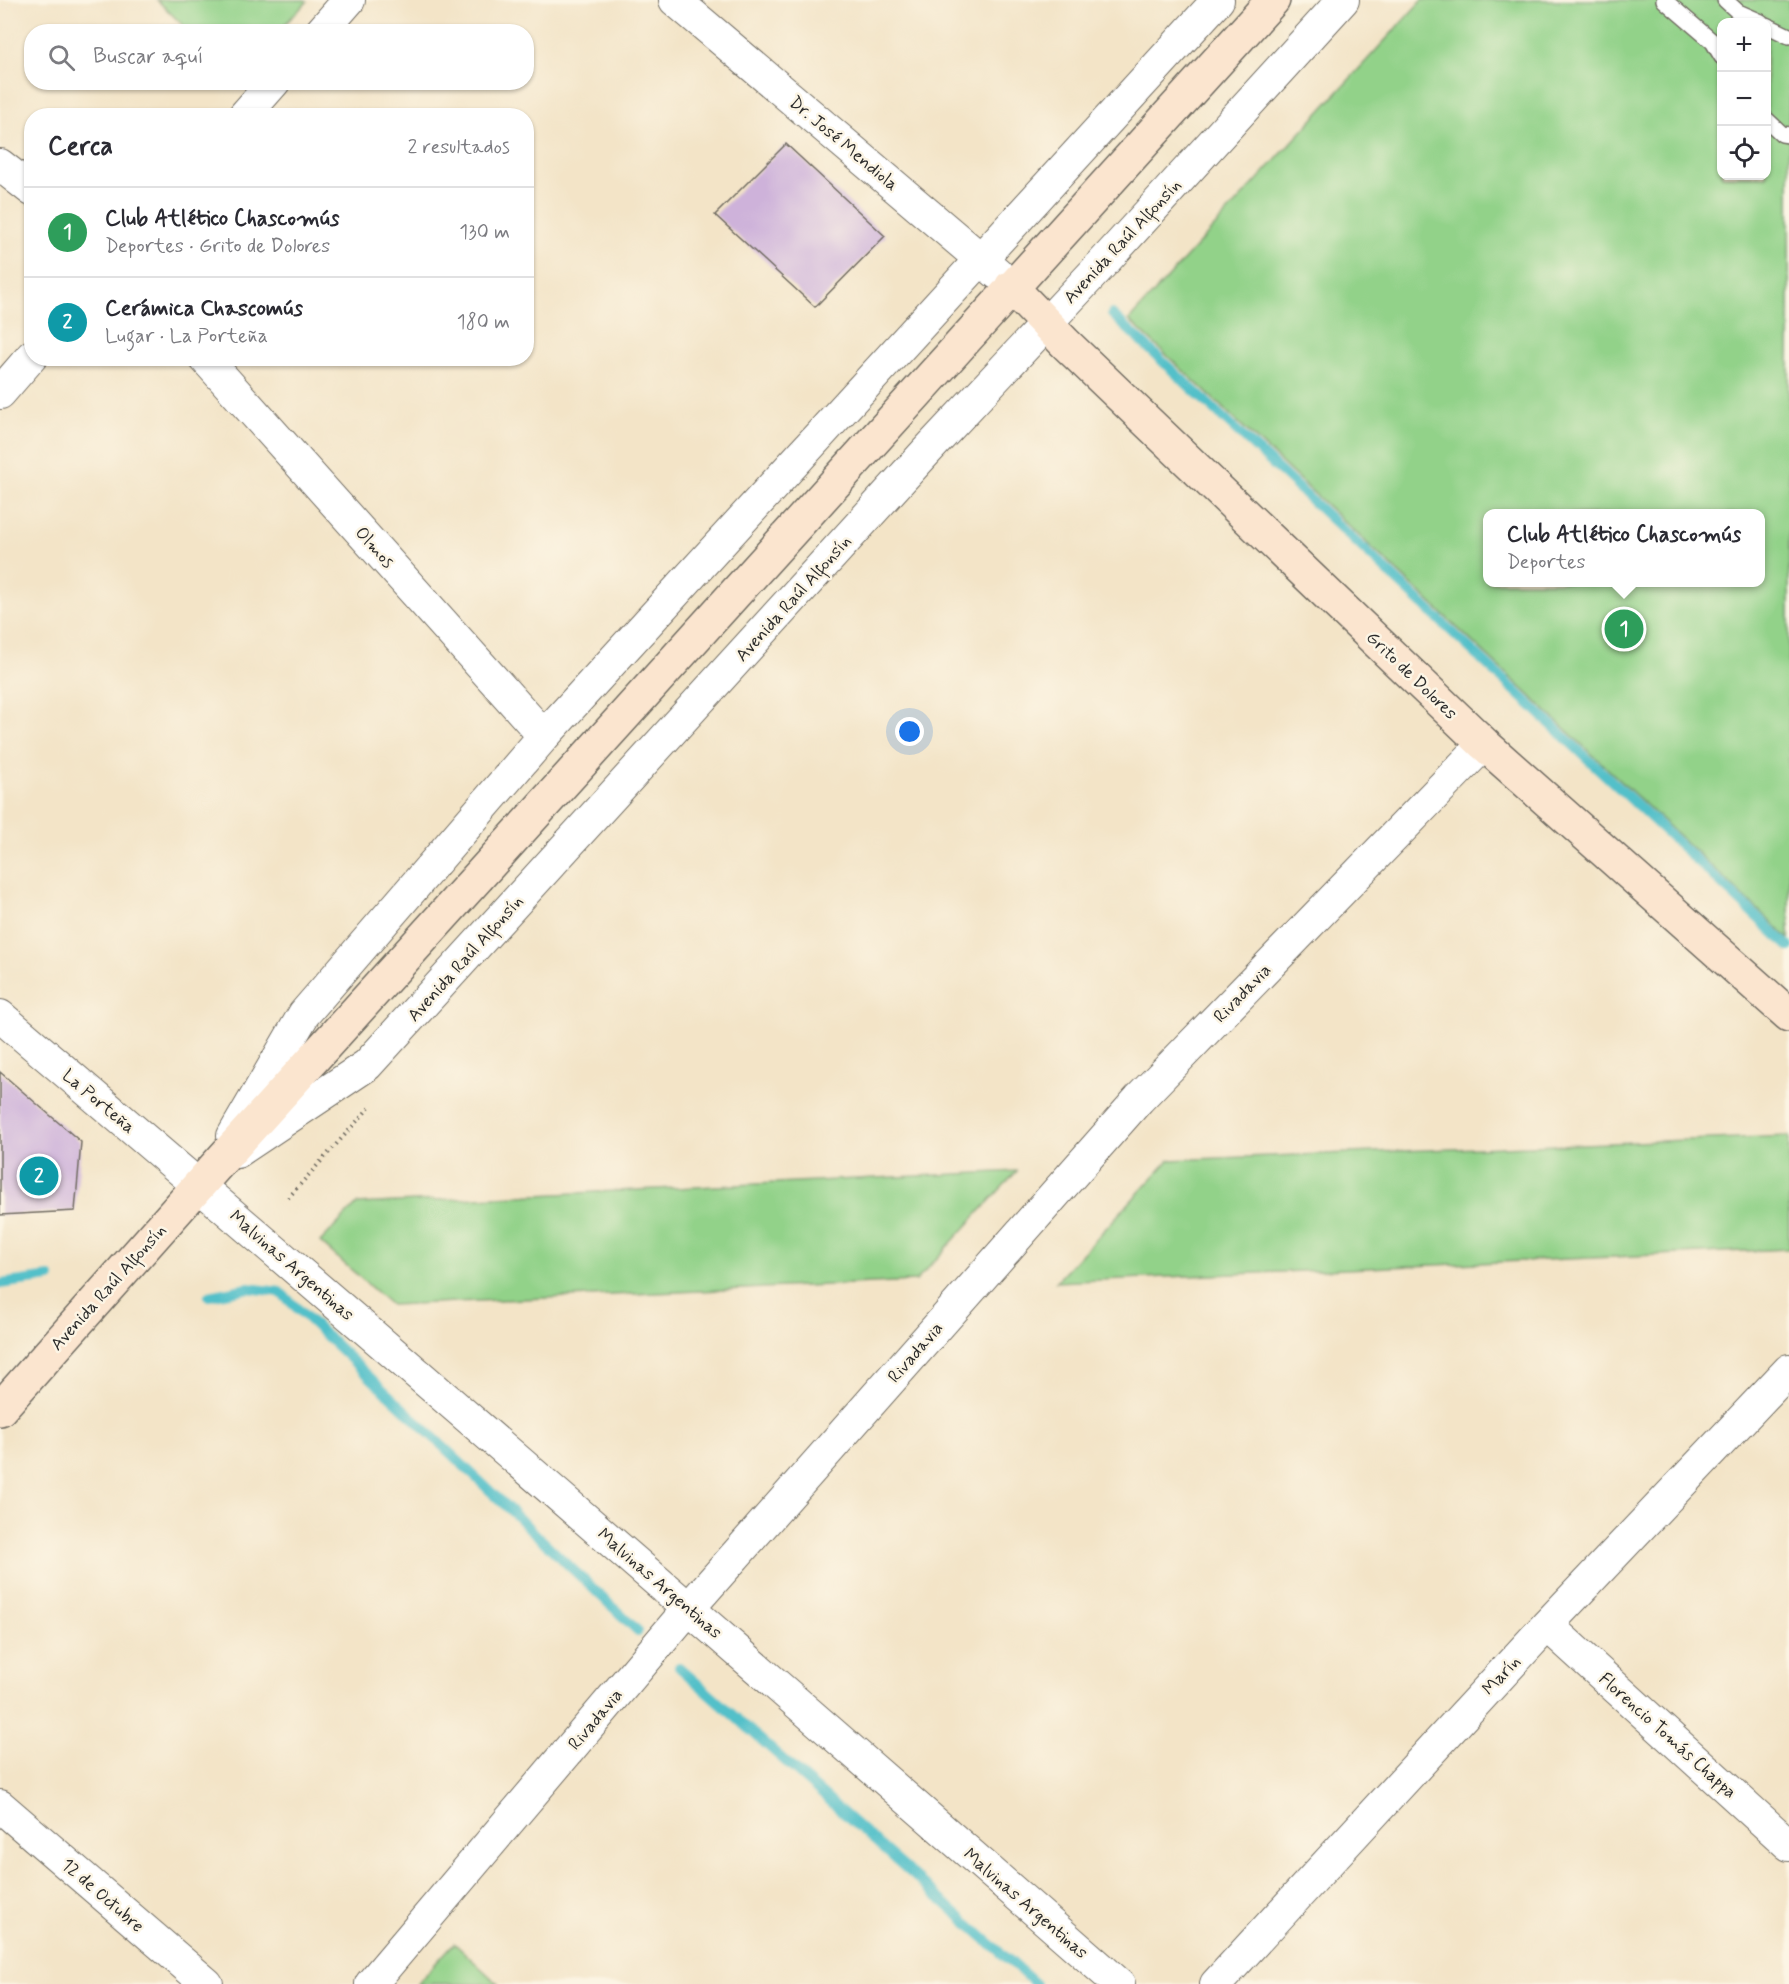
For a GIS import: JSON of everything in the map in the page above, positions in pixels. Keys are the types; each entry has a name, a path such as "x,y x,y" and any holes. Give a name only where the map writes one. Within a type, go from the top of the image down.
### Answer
{"main road":[{"name":"Avenida Raúl Alfonsín","path":"0,1409 208,1175 1011,287 1274,0"},
{"name":"Grito de Dolores","path":"1011,287 1484,744 1789,1015"}],"street":[{"path":"328,24 349,0"},
{"name":"Dr. José Mendiola","path":"675,0 1011,287"},
{"name":"Avenida Raúl Alfonsín","path":"208,1175 304,1014 544,736 1218,0"},
{"name":"Avenida Raúl Alfonsín","path":"208,1175 367,1065 926,452 1047,324 1343,0"},
{"path":"251,108 267,90"},
{"path":"0,165 24,184"},
{"path":"0,393 24,365"},
{"name":"Olmos","path":"213,366 544,736"},
{"name":"Rivadavia","path":"371,1984 689,1608 1139,1099 1484,744"},
{"name":"La Porteña","path":"0,1016 208,1175"},
{"name":"Malvinas Argentinas","path":"208,1175 689,1608 1119,1984"},
{"name":"Marín","path":"1216,1984 1547,1626 1789,1370"},
{"name":"Florencio Tomás Chappa","path":"1547,1626 1789,1845"},
{"name":"12 de Octubre","path":"0,1806 207,1984"}],"lane":[{"path":"1664,0 1713,42 1717,49"},
{"path":"1725,0 1738,12 1752,18"},
{"path":"1771,27 1789,36"},
{"path":"1771,123 1782,134 1789,135"}],"green space":[{"path":"157,0 305,0 307,2 285,24 182,24"},
{"path":"1422,0 1789,0 1789,939 1129,320"},
{"path":"1789,1136 1789,1249 1056,1282 1169,1160"},
{"path":"1017,1171 916,1281 391,1305 320,1242 357,1204"},
{"path":"454,1943 498,1984 417,1984"}],"building":[{"path":"786,144 885,236 815,307 715,215"},
{"path":"0,1072 81,1142 75,1211 0,1215"}],"waterway":[{"path":"1112,314 1789,947"},
{"path":"0,1284 50,1277"},
{"path":"209,1296 248,1288 280,1292 638,1631"},
{"path":"679,1667 1036,1984"}],"place":[{"name":"Club Atlético Chascomús","path":"1624,629"},
{"name":"Cerámica Chascomús","path":"39,1176"}]}
